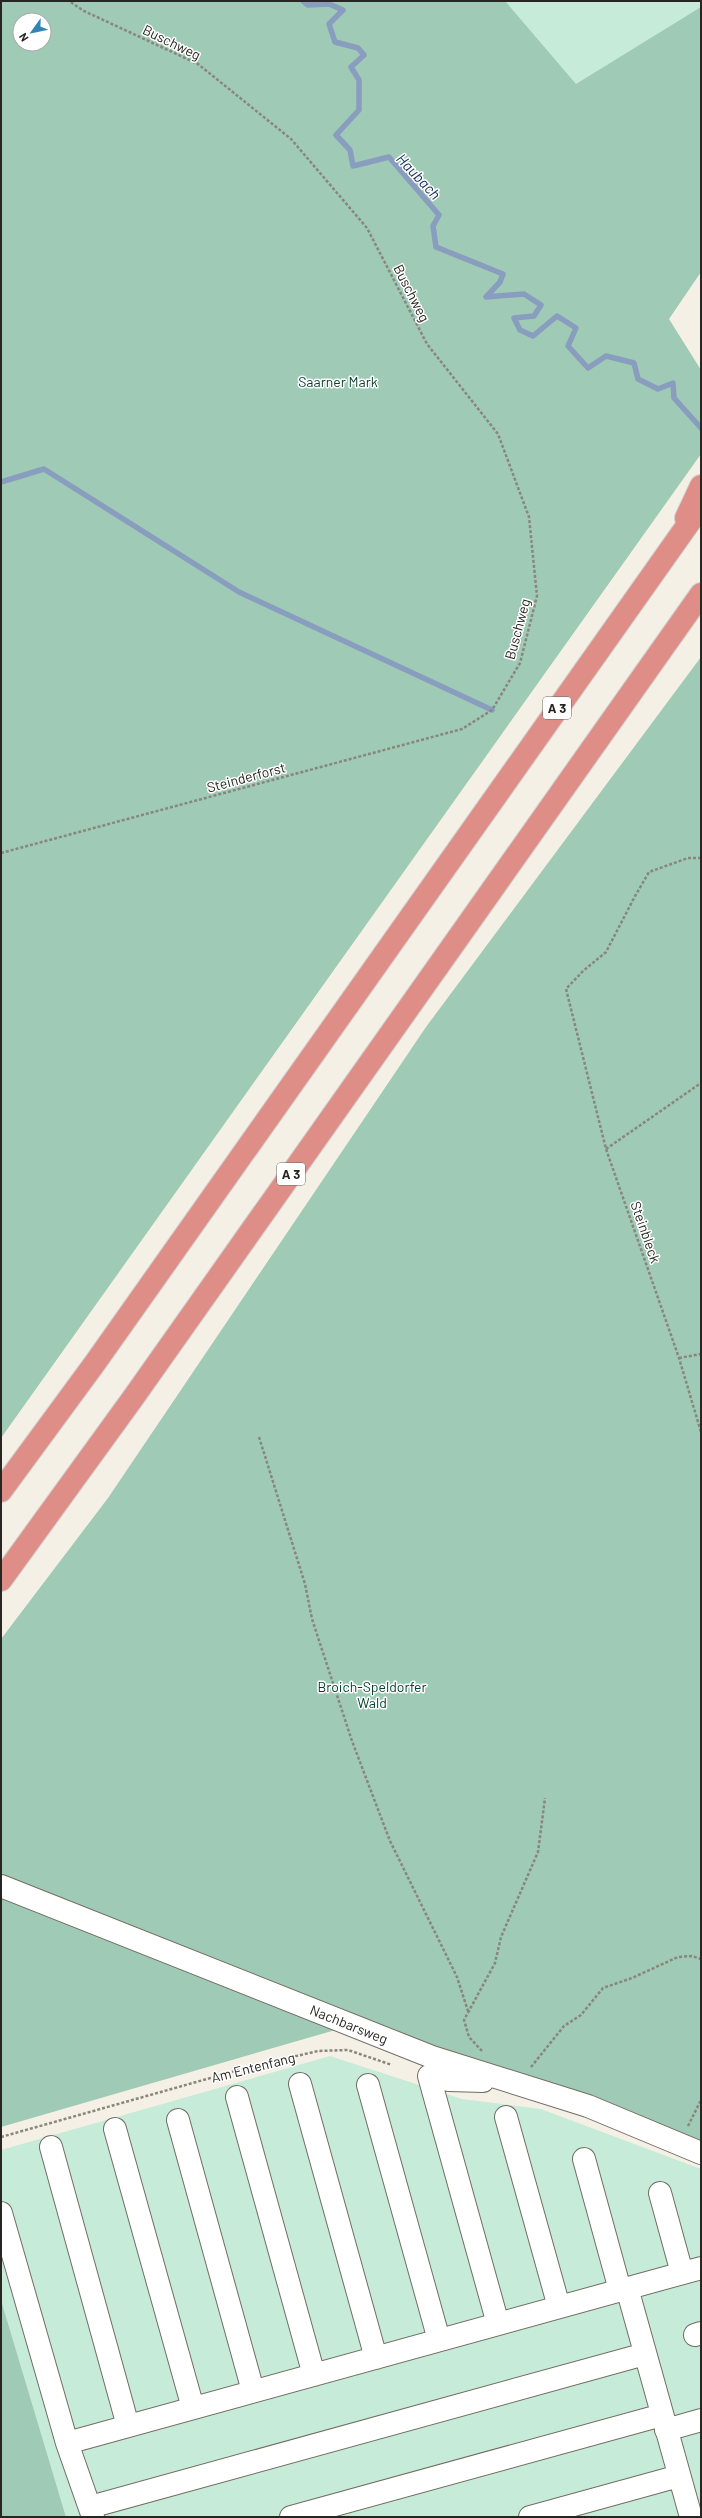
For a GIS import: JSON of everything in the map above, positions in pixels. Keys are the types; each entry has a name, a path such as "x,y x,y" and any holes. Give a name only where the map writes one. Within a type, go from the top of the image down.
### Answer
{"highway":[{"path":"676,539 701,486"},
{"name":"A 3","path":"1,1491 95,1362 676,539 701,506"},
{"name":"A 3","path":"1,1580 133,1398 701,594"}],"lane":[{"name":"Nachbarsweg","path":"1,1886 432,2057 588,2106 701,2153"},
{"path":"498,2324 429,2076 449,2080 508,2081"},
{"path":"300,2084 376,2358"},
{"path":"368,2085 439,2340"},
{"path":"237,2097 314,2375"},
{"path":"506,2117 559,2307"},
{"path":"178,2120 253,2391"},
{"path":"115,2129 193,2408"},
{"path":"51,2147 128,2426"},
{"path":"584,2159 645,2354 690,2517"},
{"path":"67,2443 692,2271 660,2193"},
{"path":"1,2213 67,2443 92,2512 645,2354"},
{"path":"291,2517 664,2423 701,2420"},
{"path":"530,2517 679,2476"},
{"path":"697,2517 701,2516"}],"path":[{"name":"Buschweg","path":"69,1 84,11 198,64 291,139 367,228 427,344 498,434 529,517 537,596 520,663 492,710"},
{"name":"Steinderforst","path":"1,853 462,729 492,710"},
{"name":"Steinbleck","path":"701,858 688,858 649,872 606,952 583,971 566,989 606,1149 679,1358 701,1432"},
{"path":"606,1149 701,1083"},
{"path":"679,1358 701,1354"},
{"path":"259,1437 305,1584 312,1619 352,1741 390,1841 457,1978 468,2011"},
{"path":"484,2053 469,2037 464,2020 494,1963 501,1938 538,1852 545,1798"},
{"path":"508,2081 527,2072 564,2026 581,2015 603,1988 632,1978 678,1957 692,1956 701,1959"},
{"name":"Am Entenfang","path":"1,2137 253,2066 318,2052 348,2050 399,2067"},
{"path":"679,2144 701,2100"}],"green space":[{"name":"Saarner Mark","path":"1,1 505,1 576,84 701,7 701,272 669,319 701,370 701,454 1,1438"},
{"path":"505,1 701,1 701,272"},
{"name":"Broich-Speldorfer Wald","path":"701,657 701,2147 356,2024 1,2127 1,1639 108,1498 426,1027"},
{"path":"330,2056 462,2099 541,2109 701,2169 701,2517 66,2517 1,2300 1,2150"},
{"path":"1,2300 66,2517 1,2517"}],"waterway":[{"name":"Haubach","path":"303,1 308,5 329,4 343,10 329,24 335,42 358,48 364,55 351,67 359,80 359,110 336,135 350,150 353,166 389,157 439,215 433,226 436,247 503,274 500,282 486,297 524,294 541,305 534,316 514,318 520,330 533,336 557,316 576,328 568,346 588,368 606,356 634,363 638,379 658,389 673,383 674,398 701,428"},
{"path":"1,482 44,469 239,592 492,710"}]}
